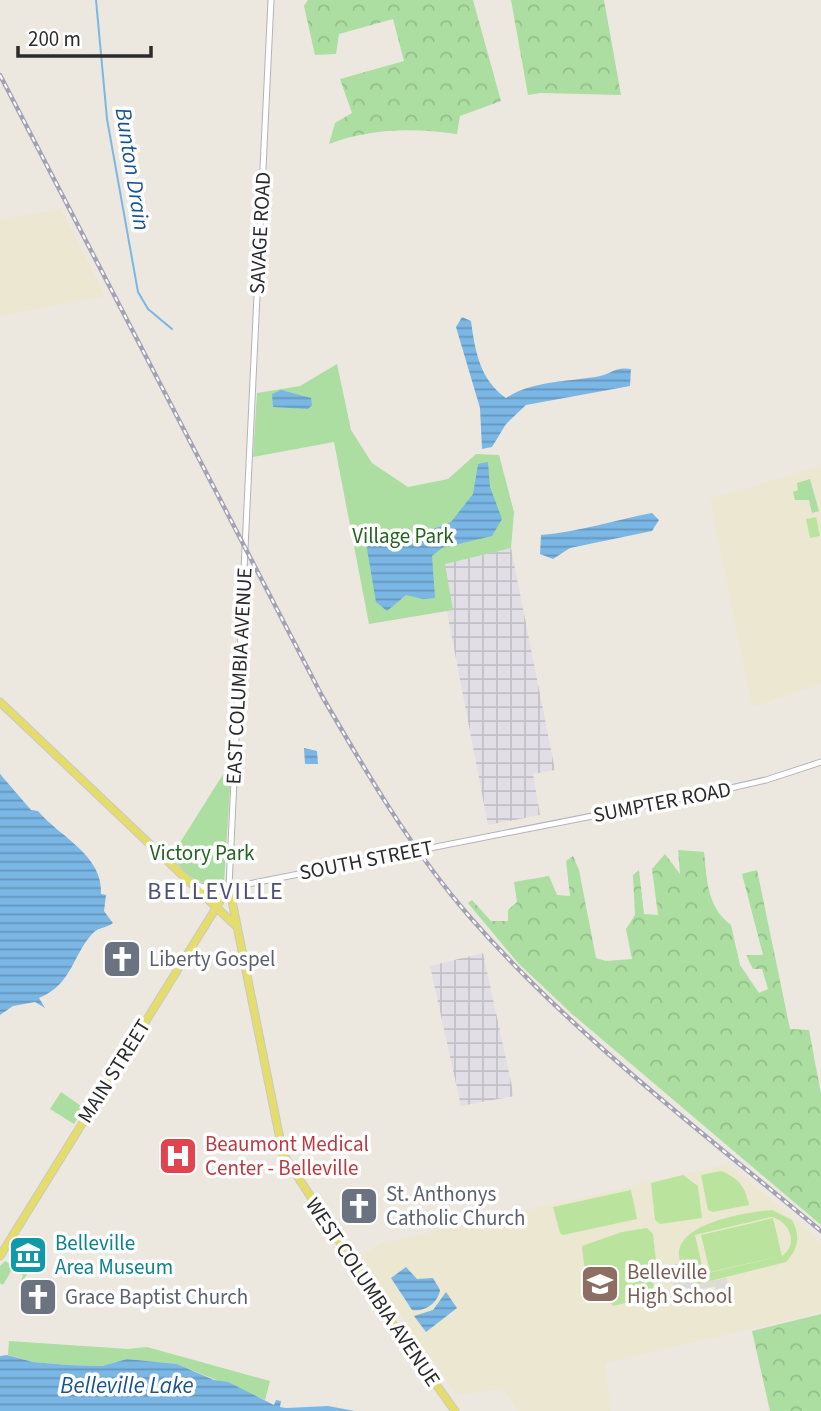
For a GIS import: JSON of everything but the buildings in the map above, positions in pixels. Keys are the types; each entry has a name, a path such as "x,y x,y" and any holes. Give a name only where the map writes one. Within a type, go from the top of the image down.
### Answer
{"main road":[{"path":"0,702 235,926"},
{"name":"MAIN STREET","path":"0,1256 229,886"},
{"name":"WEST COLUMBIA AVENUE","path":"229,886 283,1154 393,1324 455,1411"}],"street":[{"name":"SAVAGE ROAD","path":"250,466 271,0"},
{"name":"EAST COLUMBIA AVENUE","path":"229,886 250,466"},
{"name":"SUMPTER ROAD","path":"500,834 736,788 821,762"},
{"name":"SOUTH STREET","path":"190,884 207,888 229,886 500,834"}],"shaded area":[{"path":"61,209 105,296 0,316 0,220"},
{"path":"821,466 821,684 752,707 710,499"},
{"path":"511,548 555,770 533,774 540,815 488,825 438,565"},
{"path":"483,953 514,1096 461,1106 430,966"},
{"name":"Belleville High School","path":"728,1164 821,1242 821,1312 605,1363 611,1411 519,1411 503,1389 456,1395 360,1257 379,1244"},
{"path":"680,1264 693,1285 726,1278 732,1297 719,1300 715,1286 665,1297 667,1291 675,1288 670,1269 662,1271 661,1266"}],"green space":[{"path":"308,0 473,0 501,101 460,116 457,134 424,131 377,132 329,144 335,123 352,113 340,79 404,61 393,19 339,34 336,54 315,55 304,6"},
{"path":"511,0 604,0 621,95 528,95"},
{"name":"Village Park","path":"337,364 351,430 372,463 408,487 448,479 476,454 499,455 514,512 511,548 445,564 453,610 369,624 334,442 253,457 257,393 300,386"},
{"path":"810,479 819,511 812,513 809,500 795,500 793,492 798,490 797,483"},
{"path":"816,517 820,536 810,538 806,519"},
{"name":"Victory Park","path":"227,768 231,771 224,883 199,882 171,857"},
{"path":"678,850 704,852 713,901 723,918 731,925 740,965 759,993 768,989 762,969 753,969 746,955 763,955 742,874 757,870 790,1029 809,1030 821,1094 821,1225 571,1013 518,963 468,903 472,900 491,921 508,921 508,910 517,902 514,882 549,876 557,895 570,896 566,861 573,856 579,870 596,958 606,961 632,959 626,929 635,915 633,875 639,870 644,914 658,915 652,869 665,854 680,874"},
{"path":"61,1092 84,1108 74,1124 50,1109"},
{"path":"721,1171 740,1184 749,1205 713,1212 708,1210 701,1175"},
{"path":"683,1175 698,1186 702,1218 660,1224 655,1220 651,1183"},
{"path":"631,1190 637,1219 563,1235 560,1233 553,1207"},
{"path":"772,1210 792,1220 797,1231 797,1242 786,1262 694,1285 679,1256 681,1245 689,1235 715,1221","holes":["772,1217 788,1228 791,1240 782,1256 773,1218 701,1235 710,1272 781,1256 704,1274 695,1235"]},
{"path":"647,1228 653,1234 656,1261 652,1297 613,1306 584,1265 582,1246 622,1232"},
{"path":"18,1238 37,1249 29,1263 9,1250"},
{"path":"5,1261 27,1275 21,1282 23,1275 13,1268 3,1285 0,1283 0,1266"},
{"path":"821,1314 821,1411 770,1411 752,1331"},
{"path":"9,1341 128,1349 147,1347 270,1381 265,1400 177,1364 127,1359 102,1366 33,1362 8,1355"}],"water":[{"path":"462,317 471,321 477,354 485,374 497,391 506,398 537,385 595,377 621,369 631,369 630,386 526,405 506,424 492,447 482,449 480,408 456,327"},
{"path":"281,390 311,398 312,405 308,409 273,407 272,394"},
{"path":"488,462 490,487 502,519 492,536 442,548 432,556 435,598 423,599 406,595 387,611 376,602 365,537 368,528 405,540 451,522 473,494 478,464"},
{"path":"652,513 659,520 652,531 570,548 553,559 540,554 541,535 583,529"},
{"path":"304,748 317,751 318,764 305,764"},
{"path":"0,774 31,810 38,811 88,858 100,880 101,894 106,895 104,911 113,923 93,933 59,985 39,998 45,1008 35,1002 13,1006 0,1015"},
{"path":"406,1267 417,1279 433,1278 440,1290 434,1303 426,1308 412,1310 391,1278"},
{"path":"446,1292 457,1308 426,1332 414,1316 433,1310"},
{"name":"Belleville Lake","path":"7,1355 33,1362 68,1365 102,1366 127,1359 177,1364 214,1380 228,1382 274,1405 276,1400 281,1401 280,1407 328,1406 355,1411 0,1411 0,1356"}],"waterway":[{"name":"Bunton Drain","path":"96,0 107,119 138,292 148,309 172,329"}],"railway":[{"path":"0,75 322,696 373,781 428,864 469,916 551,1001 639,1080 821,1231"}],"place":[{"name":"Liberty Gospel","path":"122,959"},
{"name":"Beaumont Medical Center - Belleville","path":"178,1156"},
{"name":"St. Anthonys Catholic Church","path":"359,1206"},
{"name":"Belleville Area Museum","path":"28,1255"},
{"name":"Belleville High School","path":"600,1284"},
{"name":"Grace Baptist Church","path":"38,1297"}],"district":[{"name":"BELLEVILLE","path":"216,891"}]}
